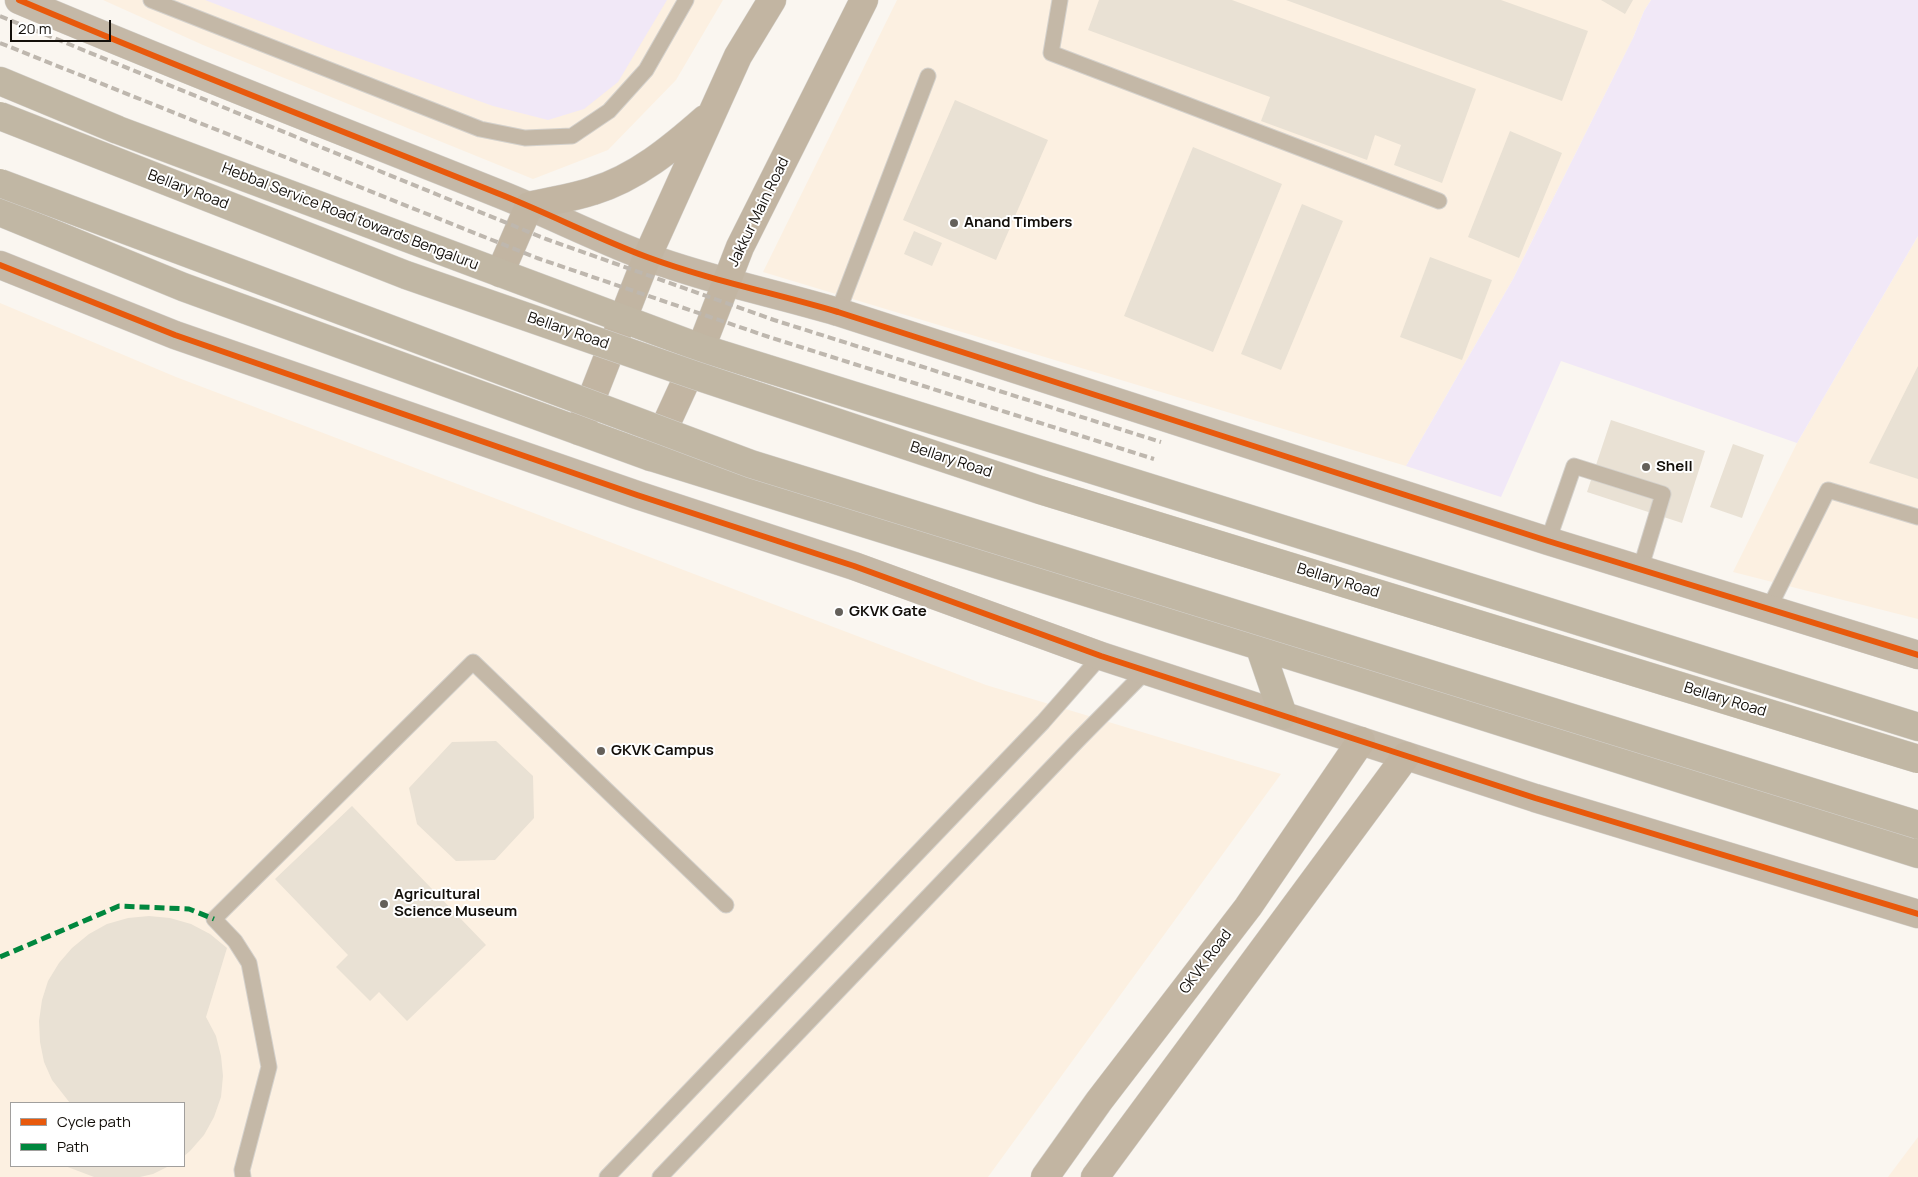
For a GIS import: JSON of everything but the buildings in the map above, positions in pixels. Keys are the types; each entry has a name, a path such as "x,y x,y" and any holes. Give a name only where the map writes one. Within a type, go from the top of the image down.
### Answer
{"highway":[{"name":"Hebbal Service Road towards Bengaluru","path":"0,81 118,130 701,348"},
{"name":"Bellary Road","path":"0,116 406,275 694,375 1040,490 1918,760"},
{"path":"0,184 751,464 1918,825"},
{"path":"0,212 183,287 651,457 1259,645 1918,854"},
{"name":"Bellary Road","path":"701,348 1918,727"},
{"path":"1259,645 1283,715"}],"main road":[{"path":"579,431 647,257 711,114 738,56 772,0"},
{"name":"Jakkur Main Road","path":"651,457 701,348 740,247 864,0"},
{"path":"500,274 529,206 594,191 624,178 667,153 711,114"},
{"name":"GKVK Road","path":"1045,1177 1099,1101 1248,907 1360,741"},
{"path":"1095,1177 1406,756"}],"street":[{"path":"19,0 128,46 529,206 647,257 726,282 838,312 1548,542 1918,655"},
{"path":"0,265 175,335 637,495 854,566 1102,656 1553,803 1918,914"}],"lane":[{"path":"151,0 480,129 525,138 572,136 609,110 646,70 686,0"},
{"path":"1060,0 1051,52 1439,201"},
{"path":"838,312 928,76"},
{"path":"1548,542 1574,466 1663,494 1640,570"},
{"path":"1769,608 1828,490 1918,517"},
{"path":"607,1177 1036,729 1102,656"},
{"path":"243,1177 242,1170 269,1067 249,964 235,941 214,919 473,662 726,905"},
{"path":"660,1177 1147,670"}],"shaded area":[{"path":"103,0 723,0 676,80 608,150 533,179 203,45"},
{"path":"205,0 667,0 618,82 584,109 548,120 493,106 327,47"},
{"path":"897,0 1651,0 1513,279 1406,466 763,272"},
{"path":"1651,0 1918,0 1918,236 1797,443 1561,361 1501,497 1406,466 1513,279"},
{"path":"1918,236 1918,619 1733,572 1797,443"},
{"name":"GKVK Campus","path":"0,303 176,377 986,685 1281,774 988,1177 0,1177"},
{"path":"1918,1137 1918,1177 1888,1177"}],"railway":[{"path":"0,16 546,239 774,320 1161,442"},
{"path":"0,43 537,258 769,337 1154,459"}],"marked path":[{"path":"0,957 119,906 189,909 214,919"}],"cycle path":[{"path":"19,0 197,74 516,201 628,250 670,265 718,280 838,312 1548,541 1918,655"},
{"path":"0,265 175,335 637,495 854,566 1101,656 1535,798 1918,914"}],"place":[{"name":"Anand Timbers","path":"954,223"},
{"name":"Shell","path":"1646,467"},
{"name":"GKVK Gate","path":"839,612"},
{"name":"GKVK Campus","path":"601,751"},
{"name":"Agricultural Science Museum","path":"384,904"}]}
